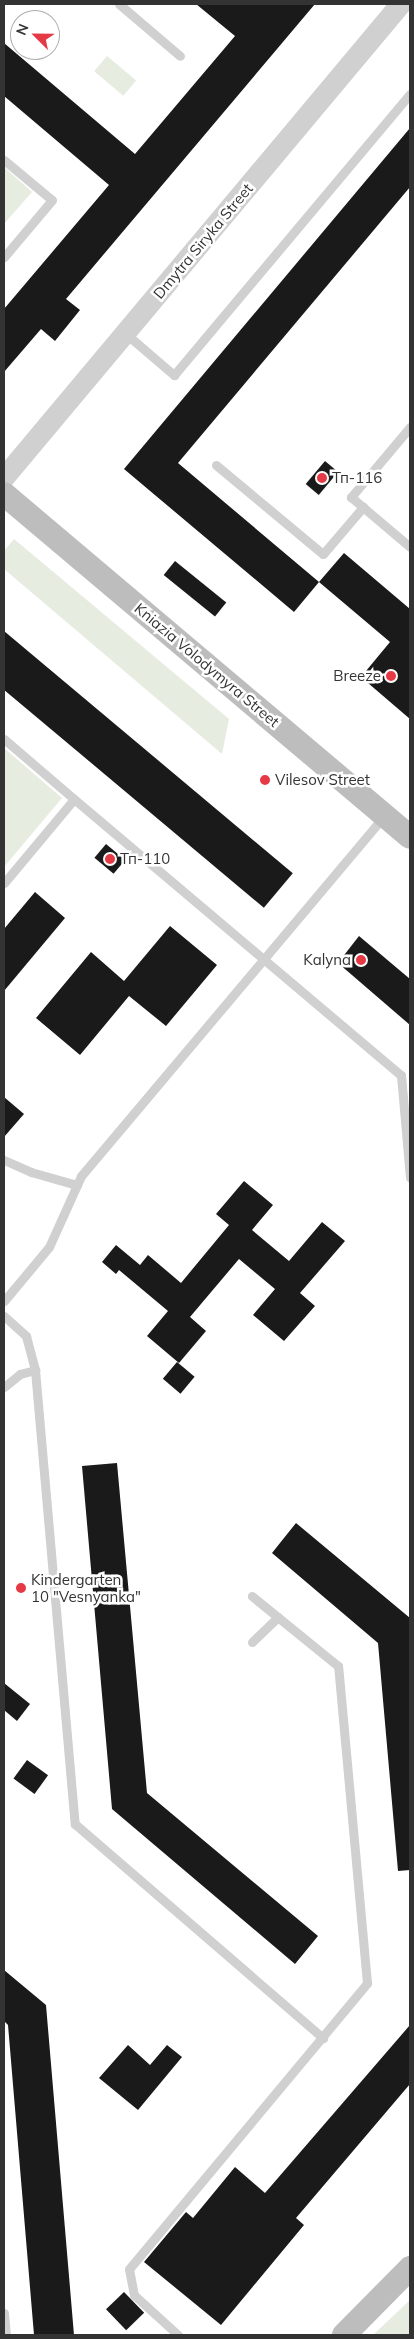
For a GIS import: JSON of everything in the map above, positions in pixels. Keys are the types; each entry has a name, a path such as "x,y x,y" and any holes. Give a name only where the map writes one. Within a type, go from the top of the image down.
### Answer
{"main road":[{"name":"Kniazia Volodymyra Street","path":"4,494 410,837"},
{"path":"344,2335 410,2268"}],"street":[{"name":"Dmytra Siryka Street","path":"4,477 400,4"}],"lane":[{"path":"119,4 180,56"},
{"path":"125,333 174,375 410,94"},
{"path":"4,160 52,200 4,257"},
{"path":"410,427 351,497 410,547"},
{"path":"216,465 323,554 363,507"},
{"path":"4,739 401,1075 410,1178"},
{"path":"4,883 74,799"},
{"path":"4,1301 49,1247 81,1176 384,815"},
{"path":"4,1160 31,1172 77,1185"},
{"path":"4,1316 26,1336 35,1370 75,1824 323,2038"},
{"path":"4,1387 20,1374 35,1370"},
{"path":"178,2335 134,2295 128,2270 367,1983 338,1666 252,1596"},
{"path":"252,1642 278,1617"},
{"path":"4,2313 6,2335"}],"shaded area":[{"path":"107,56 136,80 123,96 94,71"},
{"path":"4,167 32,192 4,224"},
{"path":"14,539 229,719 222,754 4,569 4,551"},
{"path":"4,748 62,798 4,867"},
{"path":"410,2300 410,2335 373,2335"}],"building":[{"path":"196,4 315,4 66,299 80,310 55,341 41,329 4,372 4,309 109,185 4,96 4,43 10,48 10,60 24,60 135,154 235,36"},
{"path":"410,128 410,187 178,463 319,582 294,612 124,469"},
{"name":"Тп-116","path":"325,461 338,472 319,495 306,484"},
{"path":"344,553 410,609 410,719 361,677 390,642 319,582"},
{"path":"175,561 226,603 215,617 164,575"},
{"path":"4,631 293,873 264,908 4,690"},
{"name":"Тп-110","path":"106,844 125,860 114,874 94,858"},
{"path":"35,892 65,918 4,991 4,929"},
{"path":"170,926 217,965 166,1026 129,996 80,1055 36,1018 91,952 124,981"},
{"path":"359,936 410,979 410,1025 338,963"},
{"path":"4,1097 24,1114 4,1137"},
{"path":"244,1181 273,1205 252,1230 289,1261 322,1222 345,1241 300,1293 315,1306 284,1341 253,1315 275,1289 239,1259 190,1317 206,1331 179,1363 147,1336 168,1311 119,1270 116,1274 102,1262 116,1245 140,1265 148,1255 181,1283 229,1225 216,1214"},
{"path":"177,1362 195,1377 180,1394 163,1379"},
{"path":"117,1463 147,1793 318,1936 295,1964 112,1809 82,1466"},
{"path":"296,1523 410,1618 410,1870 398,1871 378,1643 272,1553"},
{"path":"4,1683 30,1704 17,1721 4,1710"},
{"path":"27,1760 48,1775 35,1794 13,1779"},
{"path":"4,1970 46,2005 74,2335 34,2335 8,2025 4,2021"},
{"path":"410,2025 410,2084 296,2218 304,2225 221,2325 144,2262 186,2212 193,2218 235,2167 265,2193"},
{"path":"128,2045 150,2065 167,2045 182,2057 138,2110 99,2078"},
{"path":"124,2292 144,2313 126,2330 106,2309"}],"place":[{"name":"Тп-116","path":"322,478"},
{"name":"Breeze","path":"391,676"},
{"name":"Vilesov Street","path":"265,780"},
{"name":"Тп-110","path":"110,859"},
{"name":"Kalyna","path":"361,960"},
{"name":"Kindergarten 10 \"Vesnyanka\"","path":"21,1588"}]}
